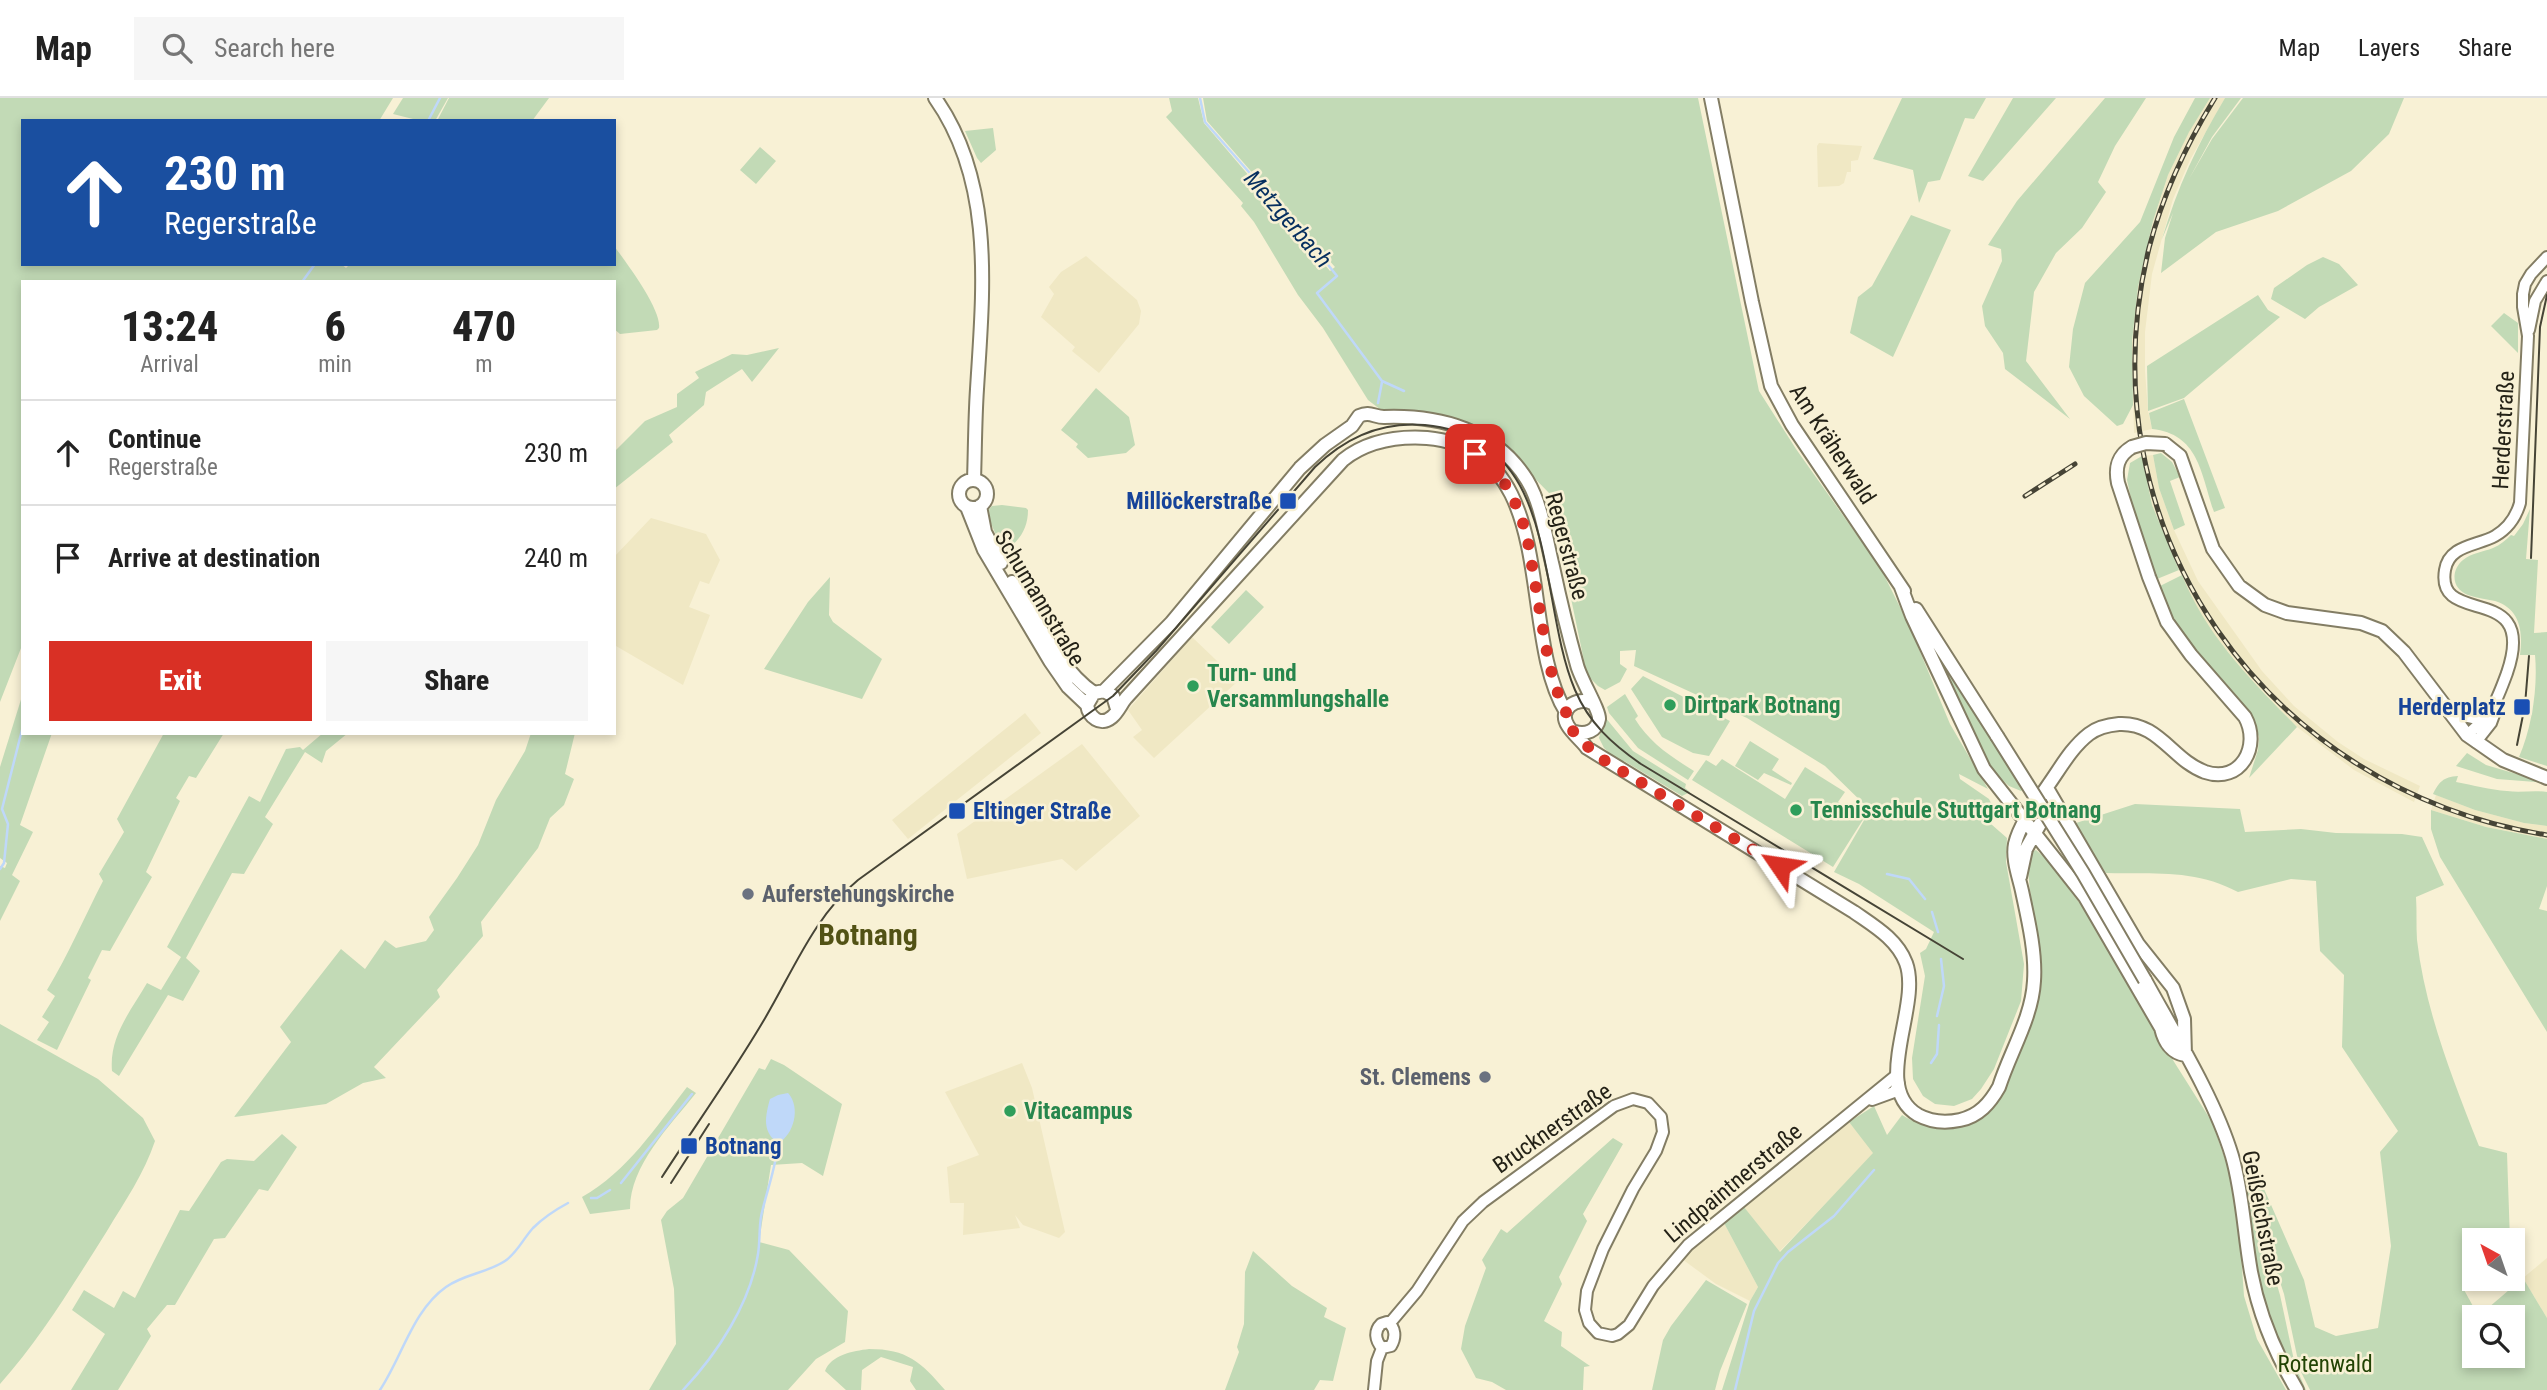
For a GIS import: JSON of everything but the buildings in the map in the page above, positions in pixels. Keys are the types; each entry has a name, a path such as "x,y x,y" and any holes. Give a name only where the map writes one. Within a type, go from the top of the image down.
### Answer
{"main road":[{"path":"926,98 942,119 957,148 966,179 982,299"},
{"path":"935,98 962,145 971,177 983,257 974,480"},
{"name":"Am Kräherwald","path":"1711,98 1770,386 1792,425 1938,642 1997,736"},
{"name":"Regerstraße","path":"1099,692 1171,623 1300,468 1325,445 1352,426 1354,420 1365,413 1371,413 1380,417 1409,417 1462,426 1488,439 1500,449 1527,481 1546,536 1579,675 1592,704"},
{"path":"1380,417 1385,427 1380,441"},
{"path":"1352,426 1354,437 1364,445"},
{"name":"Regerstraße","path":"1117,709 1329,474 1364,445 1373,445 1380,441 1427,438 1460,446 1493,468 1520,512 1549,664 1566,712"},
{"path":"1575,732 1585,734 1593,730 1599,716 1592,704 1586,701 1576,701 1566,712 1567,725 1587,748 1854,912 1895,943 1906,963 1910,984 1898,1086 1926,1111 1951,1115 1968,1111 1982,1101 2005,1067 2028,1012 2034,982 2034,961 2014,850 2030,814 2076,748 2087,735 2104,726 2127,724 2152,733 2207,773 2225,773 2240,766 2251,745 2251,730 2245,717 2180,642 2164,614 2116,473 2119,458 2132,447 2146,443 2165,444 2180,456 2213,550 2239,586 2265,605 2287,613 2361,623 2382,631 2404,652 2448,713 2472,739 2503,760 2547,778"},
{"path":"974,480 986,489 986,497 974,506 960,498 960,490 965,482 974,480"},
{"name":"Schumannstraße","path":"974,506 996,556 1068,667 1083,686 1099,692"},
{"name":"Schumannstraße","path":"974,506 984,550 1050,661 1068,687 1087,705"},
{"path":"1901,587 1933,661"},
{"path":"1933,661 1938,642"},
{"name":"Geißeichstraße","path":"1933,661 1984,769 1999,791 2013,805 2030,814 2097,915 2171,1048 2185,1055"},
{"path":"1099,692 1113,696 1117,709 1113,717 1100,721 1092,718 1087,705 1099,692"},
{"path":"1593,730 1599,749 1609,761"},
{"name":"Geißeichstraße","path":"1997,736 2146,980 2230,1149 2257,1300 2272,1346 2297,1390"},
{"name":"Geißeichstraße","path":"2046,788 2138,944 2173,988 2185,1030 2185,1055"},
{"path":"2030,814 2044,806 2058,811"},
{"path":"2019,880 2026,849 2038,828 2051,825 2075,837"},
{"path":"2157,1000 2168,990 2161,972"}],"street":[{"name":"Herderstraße","path":"2472,739 2495,715 2495,705 2513,652 2513,633 2498,614 2458,601 2447,589 2444,574 2448,561 2458,550 2495,536 2507,527 2518,511 2522,486 2528,336 2522,303 2525,284 2547,257"},
{"path":"2528,336 2535,301 2547,281"},
{"path":"2448,713 2467,719 2473,718 2495,705"},
{"name":"Lindpaintnerstraße","path":"1618,1334 1629,1325 1663,1272 1688,1245 1860,1107 1898,1086"},
{"name":"Lindpaintnerstraße","path":"1860,1107 1898,1086"},
{"name":"Brucknerstraße","path":"1374,1390 1382,1348 1391,1346 1394,1340 1390,1323 1417,1291 1455,1230 1483,1202 1614,1106 1633,1098 1648,1103 1656,1110 1663,1124 1662,1138 1603,1248 1585,1300 1586,1318 1592,1329 1605,1336 1618,1334"}],"shaded area":[{"path":"2210,98 2225,98 2190,160 2173,199 2152,274 2145,332 2145,371 2152,429 2134,433 2132,341 2138,287 2153,221 2168,175 2189,131"},
{"path":"1819,143 1862,146 1858,160 1851,161 1851,172 1847,172 1844,183 1839,186 1818,187"},
{"path":"1086,256 1137,300 1141,311 1139,324 1099,373 1072,351 1075,347 1041,317 1054,294 1049,287 1061,272"},
{"path":"2153,455 2159,488 2174,530 2198,581 2262,671 2294,706 2338,742 2364,759 2420,786 2414,802 2354,770 2297,727 2247,675 2210,630 2190,595 2152,505 2142,456"},
{"path":"651,518 706,534 720,560 709,584 700,581 689,607 710,615 683,685 616,646 616,555"},
{"path":"1192,637 1238,681 1154,758 1133,737 1142,730 1128,710"},
{"path":"1025,713 1041,733 908,839 892,820"},
{"path":"1082,744 1140,816 1076,871 1062,859 967,879 957,834"},
{"path":"2436,795 2475,810 2547,826 2547,839 2486,827 2431,810"},
{"path":"1022,1063 1032,1088 1065,1232 1059,1238 1023,1225 1015,1215 1020,1228 963,1235 964,1203 950,1203 947,1167 979,1155 945,1092"},
{"path":"1849,1122 1874,1153 1779,1252 1744,1207"},
{"path":"1724,1223 1758,1287 1750,1301 1716,1284 1682,1259"},
{"path":"2547,1258 2547,1318 2525,1281 2525,1276"}],"green space":[{"path":"0,98 393,98 380,119 21,119 21,266 616,266 616,249 634,274 655,310 659,328 657,330 620,334 616,331 616,280 21,280 21,648 0,702"},
{"path":"403,98 448,98 436,119 413,119 393,114"},
{"path":"449,98 549,98 533,119 438,119"},
{"path":"1169,98 1198,98 1204,123 1330,271 1335,267 1207,121 1203,98 1698,98 1759,391 1796,449 1881,569 1909,625 1950,724 1988,789 1959,774 1960,779 1989,799 1997,815 1991,824 2007,838 2006,862 2024,964 2021,1001 1994,1069 1972,1099 1954,1106 1935,1104 1923,1096 1913,1079 1912,1058 1925,976 1920,953 1926,949 1934,932 1859,884 1834,872 1870,810 1825,766 1747,718 1634,666 1636,650 1620,651 1620,664 1627,669 1620,682 1605,690 1587,675 1549,493 1491,434 1435,413 1381,410 1368,400 1323,328 1298,295 1254,222 1241,206 1243,203 1166,117 1172,111"},
{"path":"1902,98 1986,98 1974,119 1965,118 1940,180 1928,182 1919,203 1913,170 1873,159"},
{"path":"2013,98 2056,98 1983,181 1968,176"},
{"path":"2105,98 2146,98 2115,146 2098,182 2106,192 2082,228 2056,253 2034,292 2026,361 2070,419 2005,369 2003,353 1985,326 1982,306 2002,261 2001,249 1988,245 2017,201"},
{"path":"2195,98 2210,98 2189,132 2168,175 2153,221 2138,287 2132,341 2133,405 2123,424 2117,426 2084,396 2069,367 2073,329 2085,283 2140,222 2174,137"},
{"path":"2225,98 2241,98 2212,137 2189,179 2212,139 2243,98 2404,98 2389,134 2351,171 2278,211 2216,232 2161,273 2165,238 2173,213 2162,239 2174,202 2197,149"},
{"path":"993,128 996,150 981,163 965,131"},
{"path":"760,147 776,161 756,184 740,170"},
{"path":"1911,215 1951,230 1893,357 1850,333 1858,297 1872,286"},
{"path":"2323,257 2339,264 2358,285 2319,307 2305,319 2271,299 2274,288"},
{"path":"2258,295 2268,310 2280,317 2184,398 2148,411 2147,366"},
{"path":"2504,313 2518,323 2518,353 2491,326"},
{"path":"779,348 752,382 742,369 706,392 704,405 669,435 673,442 616,487 616,450 645,421 677,407 677,394 699,378 695,372 732,354 747,355"},
{"path":"1096,388 1129,417 1135,445 1126,453 1088,458 1076,447 1078,444 1061,430"},
{"path":"2184,399 2225,508 2214,512 2201,470 2189,447 2168,432 2152,429 2149,413"},
{"path":"2161,453 2172,462 2180,477 2170,481 2185,525 2174,530 2159,488 2153,455"},
{"path":"2142,456 2152,505 2179,570 2157,579 2135,517 2127,480 2130,463"},
{"path":"1002,505 1028,510 1022,534 1003,552 990,521 989,509"},
{"name":"Herderplatz","path":"2530,509 2526,559 2538,560 2534,633 2547,632 2547,766 2519,757 2533,707 2535,655 2520,655 2520,630 2510,610 2495,601 2463,592 2455,579 2456,569 2466,558 2493,548 2511,535 2514,536"},
{"path":"2182,575 2217,638 2247,675 2297,727 2249,778 2258,750 2259,737 2249,712 2179,633 2158,587"},
{"path":"830,577 829,615 833,622 882,659 862,699 764,669 808,602"},
{"path":"1246,590 1264,607 1229,644 1211,627"},
{"path":"1946,667 2024,789 2021,791 2009,786 1989,768 1942,670"},
{"name":"Dirtpark Botnang","path":"1643,676 1730,721 1709,756 1693,753 1662,737 1631,689"},
{"path":"1625,694 1638,716 1635,719 1647,735 1694,771 1688,780 1638,748 1609,713 1607,707"},
{"path":"21,699 21,735 51,735 20,825 33,832 12,875 20,881 0,921 0,866 5,868 7,863 0,858 0,767"},
{"path":"1605,717 1633,751 1686,784 1685,788 1690,792 1682,796 1624,761 1621,764 1604,748 1599,738"},
{"path":"163,735 223,735 196,778 189,776 176,798 180,801 146,872 152,877 110,951 102,950 88,978 91,980 57,1050 37,1040 49,1022 42,1017 55,996 47,990 103,881 99,874 124,832 117,819"},
{"path":"321,735 346,735 326,751 322,763 305,752 265,817 273,824 244,874 232,873 186,958 200,971 183,1001 168,995 119,1076 112,1071 112,1059 122,1025 147,983 161,990 181,957 167,947 249,796 260,802 286,749 300,747 303,750"},
{"path":"530,735 575,735 565,774 574,779 564,805 550,818 538,848 481,922 483,936 437,990 440,997 374,1067 386,1078 363,1083 326,1104 234,1117 291,1042 280,1027 341,949 365,969 385,940 396,948 426,941 434,930 429,917 478,845 496,800 525,751"},
{"path":"1750,741 1779,759 1772,770 1792,783 1791,785 1764,773 1758,780 1735,766"},
{"path":"2467,753 2486,765 2547,783 2497,779 2456,766"},
{"name":"Tennisschule Stuttgart Botnang","path":"1722,759 1785,799 1805,767 1845,792 1838,802 1864,818 1833,867 1692,780 1706,760 1716,766"},
{"path":"2458,776 2456,782 2488,789 2547,792 2547,826 2475,810 2433,794 2442,781"},
{"name":"Rotenwald","path":"2135,804 2240,809 2245,832 2301,829 2422,837 2444,885 2416,897 2417,940 2433,1019 2479,1146 2507,1153 2510,1228 2462,1228 2462,1292 2465,1292 2472,1305 2462,1305 2462,1368 2525,1368 2525,1305 2492,1305 2507,1292 2525,1292 2525,1281 2547,1318 2547,1390 2310,1390 2300,1370 2284,1294 2259,1219 2247,1166 2258,1184 2261,1182 2304,1280 2315,1327 2336,1336 2378,1328 2391,1246 2380,1152 2398,1131 2342,1047 2344,975 2320,951 2316,881 2291,879 2238,892 2206,879 2190,876 2106,873 2073,824"},
{"path":"2431,810 2486,827 2547,839 2547,886 2539,909 2547,911 2547,1032 2440,857 2431,829"},
{"path":"2036,850 2046,859 2091,918 2154,1030 2212,1122 2232,1179 2239,1226 2244,1296 2257,1339 2286,1390 1722,1390 1750,1301 1758,1287 1724,1223 1744,1207 1780,1252 1873,1153 1849,1122 1874,1106 1887,1135 1902,1115 1920,1124 1937,1127 1974,1121 2026,1032 2036,943 2027,863 2032,852"},
{"path":"0,1024 98,1079 143,1118 155,1141 134,1187 82,1270 43,1329 0,1384"},
{"path":"771,1059 842,1104 823,1176 802,1163 771,1165 759,1242 789,1250 848,1311 845,1342 816,1359 788,1390 649,1390 676,1344 674,1289 661,1220 667,1211 683,1198 759,1068 765,1070"},
{"path":"687,1087 696,1093 644,1162 632,1193 630,1209 590,1214 582,1197 627,1162"},
{"path":"282,1134 297,1147 268,1191 259,1189 225,1238 214,1239 175,1305 167,1305 147,1329 151,1336 118,1390 71,1390 105,1334 72,1310 84,1290 114,1308 123,1291 135,1298 180,1210 189,1211 221,1162 227,1159 254,1161"},
{"path":"1613,1138 1623,1144 1583,1214 1587,1221 1559,1277 1562,1284 1544,1321 1562,1332 1561,1346 1590,1366 1584,1367 1583,1390 1506,1390 1492,1382 1476,1378 1461,1349 1465,1326 1486,1268 1482,1260 1501,1229 1507,1233"},
{"path":"2241,1163 2280,1295 2295,1365 2306,1390 2281,1349 2266,1307 2242,1184"},
{"path":"1253,1251 1292,1286 1327,1308 1324,1317 1346,1328 1333,1381 1320,1380 1314,1390 1225,1390 1239,1352 1237,1347 1244,1324 1245,1272"},
{"path":"1706,1280 1747,1304 1715,1390 1652,1390 1663,1340"},
{"path":"869,1349 894,1351 912,1359 945,1390 916,1390 910,1381 913,1367 881,1357 862,1370 861,1390 846,1390 825,1371 837,1358"}],"water":[{"path":"788,1093 794,1106 794,1120 788,1134 778,1143 767,1129 767,1112 770,1099"}],"waterway":[{"path":"429,119 440,98"},
{"name":"Metzgerbach","path":"1200,98 1205,122 1337,276 1317,293 1382,381 1404,391"},
{"path":"303,280 314,266"},
{"path":"1378,403 1382,382"},
{"path":"0,869 4,863 8,824 2,809 21,734"},
{"name":"Metzgerbach","path":"1887,874 1909,879 1925,899"},
{"name":"Metzgerbach","path":"1932,912 1938,932"},
{"name":"Metzgerbach","path":"1937,1016 1944,986 1941,959"},
{"name":"Metzgerbach","path":"1931,1063 1937,1054 1939,1025"},
{"path":"621,1183 692,1094"},
{"path":"683,1390 720,1344 748,1291 758,1254 761,1217 778,1143"},
{"name":"Metzgerbach","path":"1735,1390 1754,1311 1778,1263 1834,1216 1874,1170"},
{"path":"591,1198 597,1198 610,1190"},
{"path":"380,1390 416,1321 435,1297 453,1283 505,1261 537,1224 568,1203"}],"tram line":[{"path":"2531,558 2540,327 2547,295"},
{"path":"662,1177 749,1044 815,929 842,895 858,880 1113,696 1156,651 1315,467 1352,439 1394,426 1425,425 1469,436 1501,459 1522,490 1537,528 1563,653 1575,690 1594,723 1620,749 1963,959"},
{"path":"2517,745 2525,705 2529,656"},
{"path":"671,1183 709,1124"}],"railway":[{"path":"2215,98 2176,170 2161,208 2149,248 2135,352 2143,452 2171,545 2217,630 2280,703 2357,764 2446,808 2547,835"},
{"path":"2025,496 2075,464"}],"place":[{"name":"Millöckerstraße","path":"1288,501"},
{"name":"Turn- und Versammlungshalle","path":"1193,686"},
{"name":"Dirtpark Botnang","path":"1670,705"},
{"name":"Herderplatz","path":"2522,707"},
{"name":"Tennisschule Stuttgart Botnang","path":"1796,810"},
{"name":"Eltinger Straße","path":"957,811"},
{"name":"Auferstehungskirche","path":"748,894"},
{"name":"St. Clemens","path":"1485,1077"},
{"name":"Vitacampus","path":"1010,1111"},
{"name":"Botnang","path":"689,1146"}],"district":[{"name":"Botnang","path":"868,935"}],"route":[{"path":"1475,454 1493,468 1520,512 1528,542 1549,664 1566,712 1567,725 1597,756 1780,866"}]}
